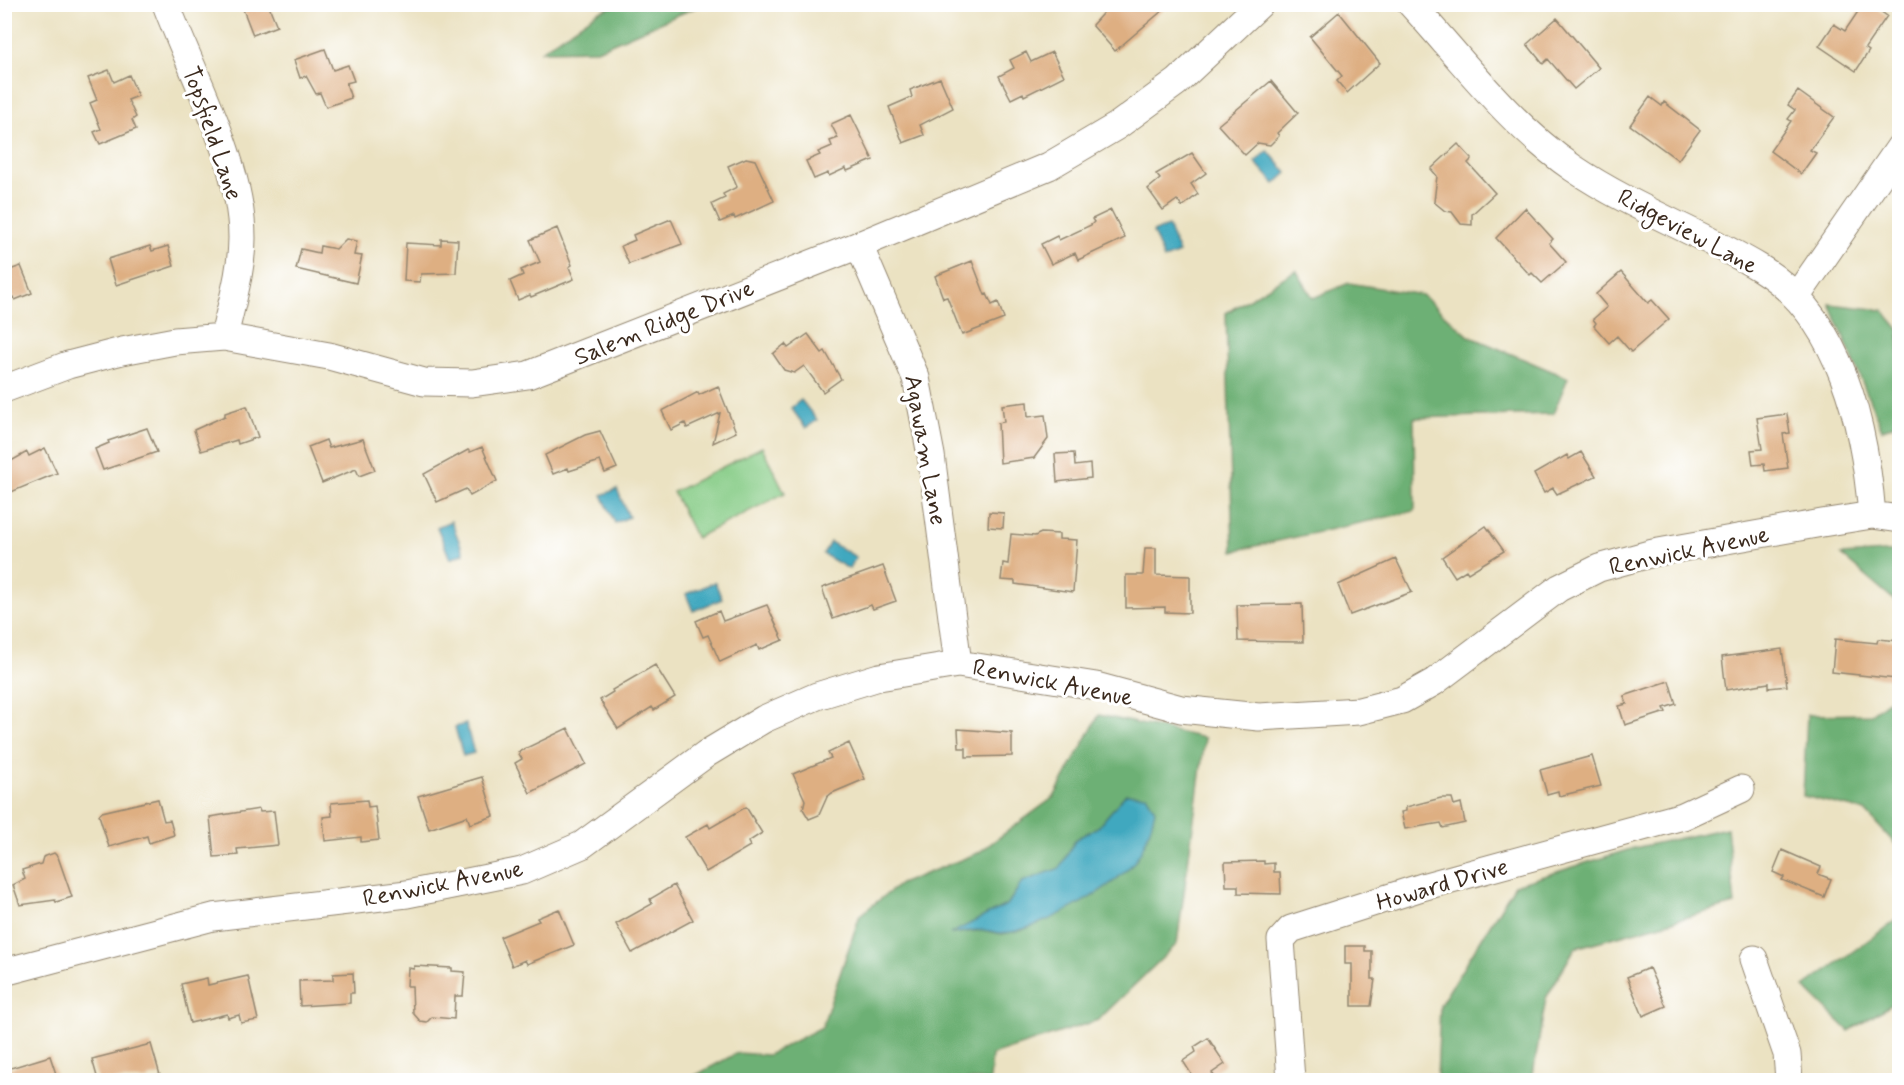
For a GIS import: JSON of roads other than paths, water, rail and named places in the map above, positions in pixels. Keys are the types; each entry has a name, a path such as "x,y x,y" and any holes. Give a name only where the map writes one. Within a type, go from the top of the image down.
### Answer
{"street":[{"name":"Topsfield Lane","path":"166,4 212,121 238,197 242,238 236,284 224,337"},
{"name":"Salem Ridge Drive","path":"4,389 68,365 122,351 175,341 224,337 329,356 424,382 472,383 528,375 584,355 859,245 1049,166 1117,126 1176,82 1260,4"},
{"name":"Ridgeview Lane","path":"1411,4 1529,135 1574,168 1621,196 1761,269 1797,296 1830,351 1855,408 1869,469 1872,515"},
{"path":"1797,296 1899,147"},
{"name":"Agawam Lane","path":"859,245 916,378 931,455 958,664"},
{"name":"Renwick Avenue","path":"4,972 213,916 407,894 522,871 582,845 705,754 764,719 817,696 879,677 958,664 1096,686 1181,709 1259,717 1359,711 1402,700 1434,682 1559,588 1599,568 1653,553 1872,515 1899,519"},
{"name":"Howard Drive","path":"1291,1080 1281,940 1291,929 1422,887 1675,819 1741,789"},
{"path":"1754,959 1787,1054 1789,1080"}],"water":[{"path":"1268,151 1287,173 1275,184 1255,162"},
{"path":"1168,226 1179,253 1164,259 1153,232"},
{"path":"801,400 817,420 806,428 791,408"},
{"path":"617,489 629,517 615,523 602,495"},
{"path":"451,521 464,553 450,559 437,527"},
{"path":"830,542 856,557 849,569 823,554"},
{"path":"715,582 722,599 693,611 686,594"},
{"path":"466,724 474,753 463,756 455,727"},
{"path":"1126,794 1146,795 1155,810 1148,837 1139,855 1125,872 1094,895 1036,925 1001,933 978,930 950,934 1008,904 1022,882 1060,868 1076,839 1098,827"}]}
